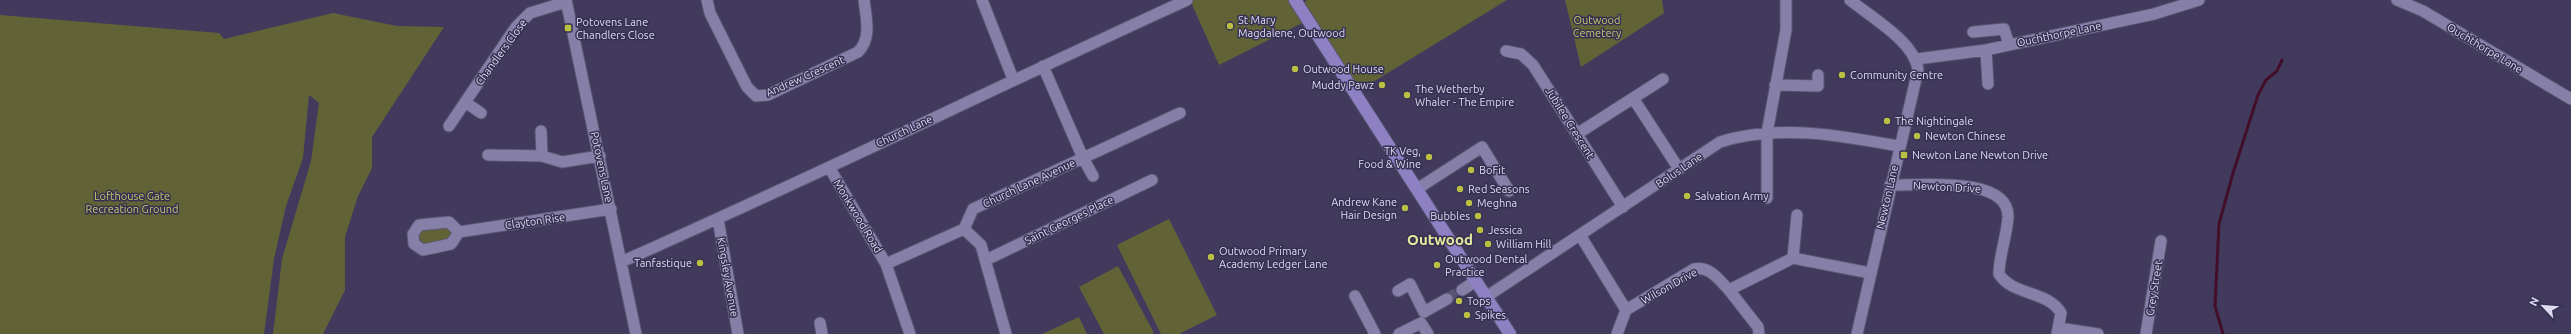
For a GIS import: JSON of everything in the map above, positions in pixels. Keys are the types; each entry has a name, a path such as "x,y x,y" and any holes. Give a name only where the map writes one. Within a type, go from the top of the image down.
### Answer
{"main road":[{"path":"1295,0 1510,334"}],"street":[{"name":"Andrew Crescent","path":"707,0 710,13 747,87 756,96 768,95 858,52 866,45 867,34 864,0"},
{"path":"982,0 1013,79"},
{"name":"Church Lane","path":"621,262 718,220 1013,79 1188,0"},
{"path":"1767,198 1767,133 1774,86 1786,30 1786,0"},
{"path":"1850,0 1905,44 1917,59"},
{"name":"Ouchthorpe Lane","path":"1917,59 1986,50 2154,14 2199,0"},
{"name":"Ouchthorpe Lane","path":"2397,0 2430,15 2571,99"},
{"name":"Chandlers Close","path":"449,126 516,27 530,13 566,1"},
{"name":"Potovens Lane","path":"566,1 600,156 636,334"},
{"path":"1973,32 2004,29 2009,44"},
{"path":"1986,50 1988,84"},
{"name":"Jubilee Crescent","path":"1506,52 1521,54 1533,64 1623,207"},
{"name":"Newton Lane","path":"1856,334 1898,146 1916,79 1917,59"},
{"name":"Church Lane Avenue","path":"1043,66 1083,158 1093,176"},
{"path":"1774,86 1818,86 1818,75"},
{"path":"1577,134 1663,79"},
{"path":"1633,98 1679,169"},
{"path":"465,102 481,113"},
{"name":"Church Lane Avenue","path":"964,228 973,209 1180,113"},
{"path":"541,131 542,156"},
{"name":"Bolus Lane","path":"1486,297 1720,142 1746,134 1835,134 1898,146"},
{"path":"1417,189 1482,147 1509,192"},
{"path":"488,155 542,156 562,162 600,156"},
{"name":"Monkwood Road","path":"829,167 886,264 910,334"},
{"name":"Saint Georges Place","path":"986,260 1152,180"},
{"name":"Newton Drive","path":"1890,185 1978,187 2000,196 2006,206 2008,216 1999,274 2010,285 2056,305 2061,313 2058,331 2098,334"},
{"name":"Clayton Rise","path":"459,232 611,209"},
{"path":"1793,258 1797,215"},
{"name":"Kingsley Avenue","path":"718,220 738,334"},
{"path":"964,228 981,245 1006,334"},
{"name":"Monkwood Road","path":"886,264 964,228"},
{"path":"1580,235 1626,310 1617,334"},
{"name":"Grey Street","path":"2146,334 2161,242"},
{"path":"1729,290 1793,258 1870,273"},
{"name":"Wilson Drive","path":"1626,310 1694,269 1703,268 1711,272 1729,290 1758,327 1759,334"},
{"path":"1462,290 1476,281"},
{"path":"1398,291 1410,284 1424,312 1447,299"},
{"path":"1355,296 1375,334"},
{"path":"1399,334 1422,323 1428,334"}],"green space":[{"path":"1190,0 1295,0 1299,5 1308,0 1507,0 1355,93 1308,20 1219,65"},
{"name":"Outwood Cemetery","path":"1565,0 1662,0 1664,13 1581,67"},
{"name":"Lofthouse Gate Recreation Ground","path":"333,13 397,26 444,27 372,137 372,168 358,196 345,237 345,290 323,334 273,334 282,259 311,161 319,103 309,95 303,158 286,206 274,259 264,334 0,334 0,15 219,33 224,39"},
{"path":"1169,219 1217,315 1179,334 1161,334 1117,245"},
{"path":"449,222 459,232 451,244 414,244 419,225"},
{"path":"1118,266 1154,333 1104,334 1079,287"},
{"path":"1079,317 1087,334 1042,334"}],"waterway":[{"path":"2223,334 2215,306 2219,224 2233,173 2258,95 2266,80 2277,71 2282,60"}],"tunnel":[{"path":"1447,299 1462,290"}],"place":[{"name":"St Mary Magdalene, Outwood","path":"1230,26"},
{"name":"Potovens Lane Chandlers Close","path":"568,28"},
{"name":"Outwood House","path":"1295,69"},
{"name":"Community Centre","path":"1842,75"},
{"name":"Muddy Pawz","path":"1382,85"},
{"name":"The Wetherby Whaler - The Empire","path":"1407,95"},
{"name":"The Nightingale","path":"1887,121"},
{"name":"Newton Chinese","path":"1917,136"},
{"name":"Newton Lane Newton Drive","path":"1904,155"},
{"name":"TK Veg, Food & Wine","path":"1429,157"},
{"name":"BoFit","path":"1471,170"},
{"name":"Red Seasons","path":"1460,189"},
{"name":"Salvation Army","path":"1687,196"},
{"name":"Meghna","path":"1469,203"},
{"name":"Andrew Kane Hair Design","path":"1405,208"},
{"name":"Bubbles","path":"1478,216"},
{"name":"Jessica","path":"1480,230"},
{"name":"William Hill","path":"1488,244"},
{"name":"Outwood Primary Academy Ledger Lane","path":"1211,257"},
{"name":"Tanfastique","path":"700,263"},
{"name":"Outwood Dental Practice","path":"1437,265"},
{"name":"Tops","path":"1459,301"},
{"name":"Spikes","path":"1467,315"}],"district":[{"name":"Outwood","path":"1440,240"}]}
